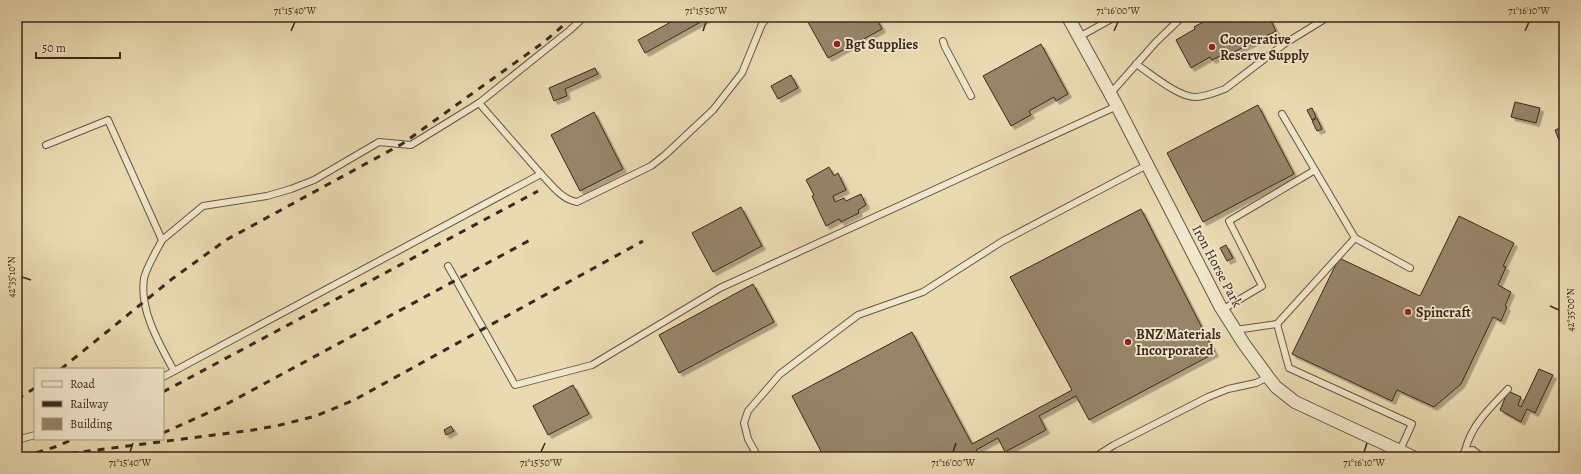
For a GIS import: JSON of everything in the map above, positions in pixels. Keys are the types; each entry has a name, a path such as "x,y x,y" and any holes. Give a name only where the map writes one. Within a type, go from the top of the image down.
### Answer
{"street":[{"name":"Iron Horse Park","path":"1068,17 1117,106 1222,310 1234,330 1268,377 1276,387 1295,402 1413,457"}],"lane":[{"path":"174,371 156,337 144,303 144,278 162,240 203,206 267,196 291,189 314,180 379,142 411,145 480,103 584,17"},
{"path":"480,103 541,174 562,196 577,202 651,166 665,155 713,110 742,73 760,27 768,17"},
{"path":"1079,37 1115,17"},
{"path":"1110,94 1156,42 1182,17"},
{"path":"1136,64 1182,95 1195,97 1225,89 1284,44 1328,17"},
{"path":"944,41 945,47 971,96"},
{"path":"448,266 515,385 592,365 720,288 1117,106"},
{"path":"1282,114 1355,238 1410,268"},
{"path":"46,145 108,120 162,240"},
{"path":"758,457 748,439 745,428 744,423 748,412 780,374 858,315 923,292 1001,242 1147,165"},
{"path":"1222,310 1262,286 1229,221 1315,170"},
{"path":"164,376 541,174"},
{"path":"1234,330 1277,324 1355,238"},
{"path":"1277,324 1289,368 1412,424 1400,450"},
{"path":"1095,457 1114,445 1208,397 1228,389 1256,383 1268,377"},
{"path":"1461,457 1465,451 1468,437 1482,416 1508,389"},
{"path":"17,440 34,435"},
{"path":"1465,451 1473,450 1482,457"}],"building":[{"path":"680,17 708,18 645,53 638,40"},
{"name":"Bgt Supplies","path":"805,17 876,17 882,29 828,58"},
{"name":"Cooperative Reserve Supply","path":"1212,17 1269,17 1276,31 1224,57 1222,55 1212,60 1210,57 1191,68 1176,40 1195,29 1194,27"},
{"path":"1041,44 1068,94 1056,101 1054,97 1029,111 1031,115 1011,126 983,76"},
{"path":"595,68 598,74 565,89 567,96 554,101 549,88"},
{"path":"791,75 798,88 778,99 771,86"},
{"path":"1515,102 1540,108 1536,123 1511,117"},
{"path":"1258,105 1294,174 1203,222 1167,153"},
{"path":"1312,108 1316,117 1312,120 1307,110"},
{"path":"594,112 623,169 580,191 551,135"},
{"path":"1317,118 1322,129 1317,131 1312,121"},
{"path":"1560,128 1564,138 1564,153 1555,130"},
{"path":"829,167 834,176 838,173 846,190 833,196 835,202 844,198 846,201 861,194 866,205 858,210 859,213 841,222 839,219 826,226 812,196 814,195 806,180"},
{"path":"741,207 762,246 713,272 692,233"},
{"name":"BNZ Materials Incorporated","path":"1141,209 1215,353 1089,420 1076,396 1039,416 1046,430 1005,452 998,438 976,450 979,457 824,457 792,396 912,332 972,444 1072,390 1010,277"},
{"name":"Spincraft","path":"1459,216 1514,243 1503,266 1506,267 1498,285 1511,292 1501,321 1493,317 1461,384 1434,407 1397,390 1392,401 1292,354 1339,258 1420,296"},
{"path":"1226,245 1233,258 1227,261 1220,248"},
{"path":"753,284 774,322 679,373 659,335"},
{"path":"1539,369 1553,375 1535,413 1527,409 1521,422 1500,410 1508,391 1521,397 1518,405 1521,407"},
{"path":"573,385 589,414 548,435 533,406"},
{"path":"451,426 454,431 446,435 444,430"}],"railway":[{"path":"62,368 172,279 226,240 402,144 544,42 573,17"},
{"path":"164,391 538,191"},
{"path":"164,433 223,406 532,239"},
{"path":"42,457 253,430 316,416 354,400 643,241"},
{"path":"17,399 34,389"},
{"path":"23,457 58,446 71,440"}],"place":[{"name":"Bgt Supplies","path":"837,44"},
{"name":"Cooperative Reserve Supply","path":"1212,47"},
{"name":"Spincraft","path":"1408,312"},
{"name":"BNZ Materials Incorporated","path":"1128,342"}]}
